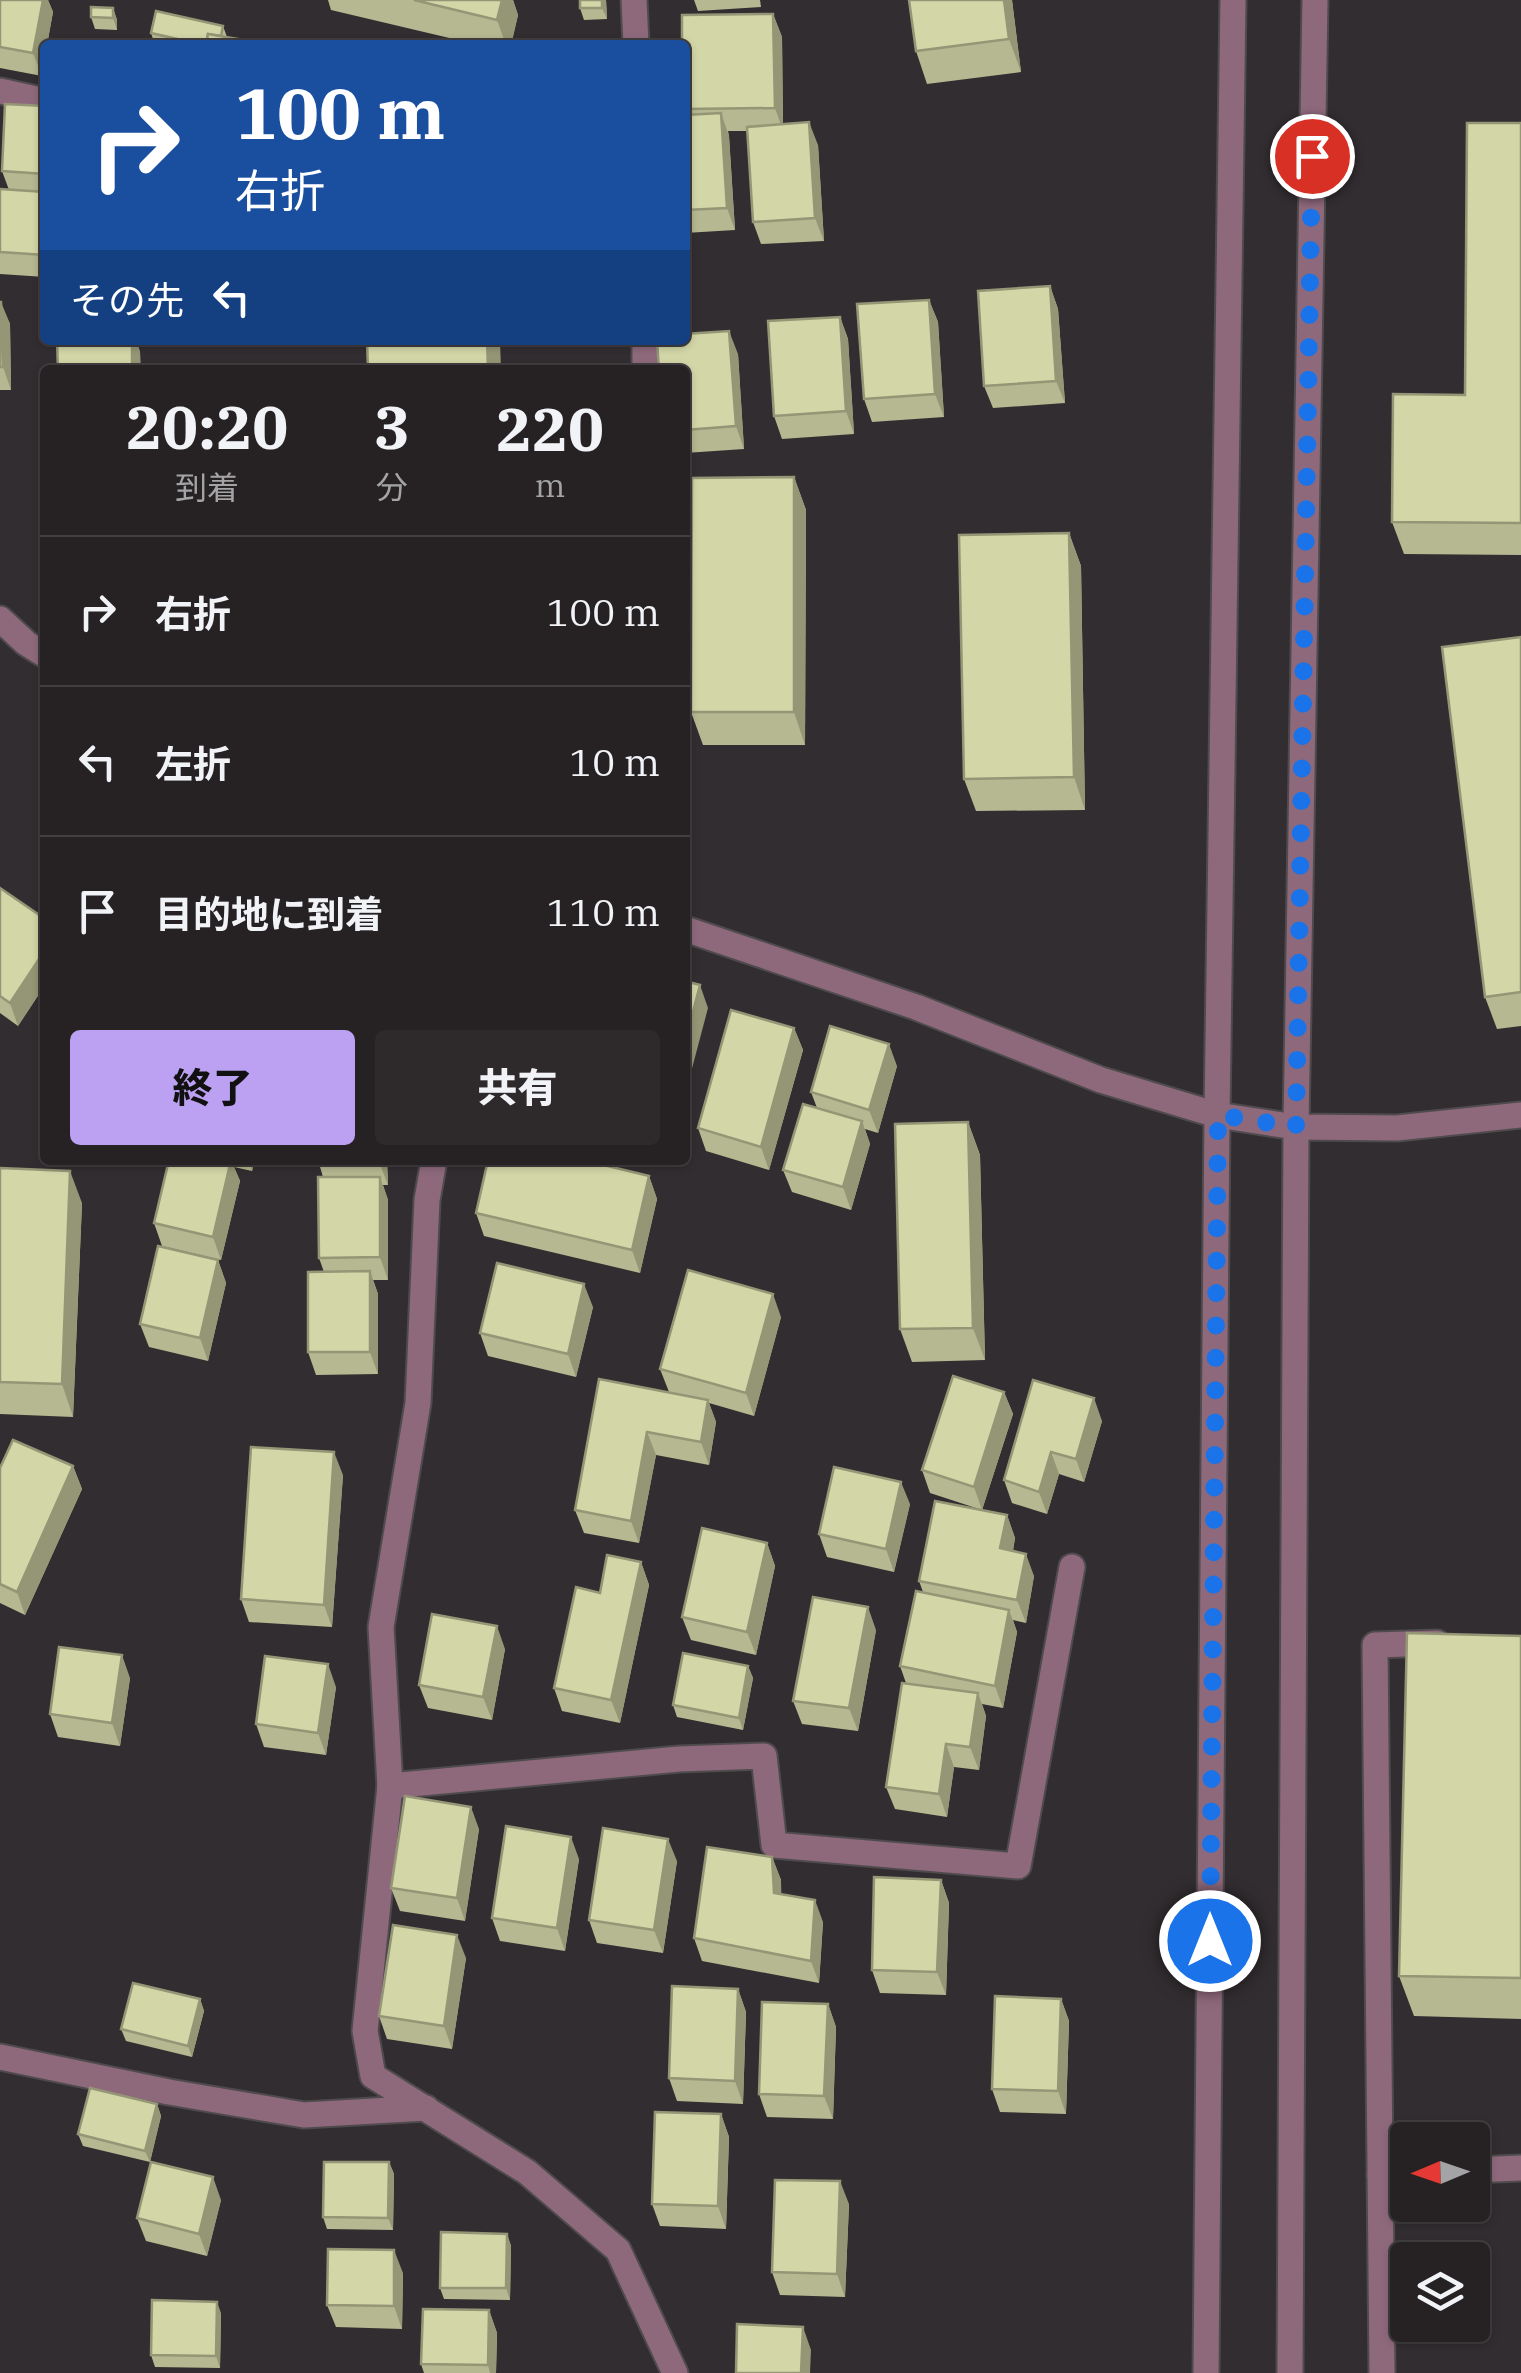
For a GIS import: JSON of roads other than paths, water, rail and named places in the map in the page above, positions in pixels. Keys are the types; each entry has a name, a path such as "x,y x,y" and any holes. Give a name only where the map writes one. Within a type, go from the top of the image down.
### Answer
{"street":[{"path":"634,0 636,40"},
{"path":"1206,2373 1233,0"},
{"path":"1290,2373 1296,1127 1315,0"},
{"path":"0,91 40,100"},
{"path":"0,620 40,652"},
{"path":"690,932 916,1008 1100,1080 1218,1115 1296,1127 1397,1128 1521,1115"},
{"path":"433,1165 427,1200 418,1403 381,1627 390,1786 365,2031 373,2076 527,2172 618,2250 675,2373"},
{"path":"390,1786 679,1759 764,1756 774,1845 1018,1866 1072,1567"},
{"path":"1382,2373 1375,1645 1466,1643"},
{"path":"0,2056 169,2092 304,2115 426,2108"},
{"path":"1490,2169 1521,2168"},
{"path":"1380,2175 1390,2175"}]}
